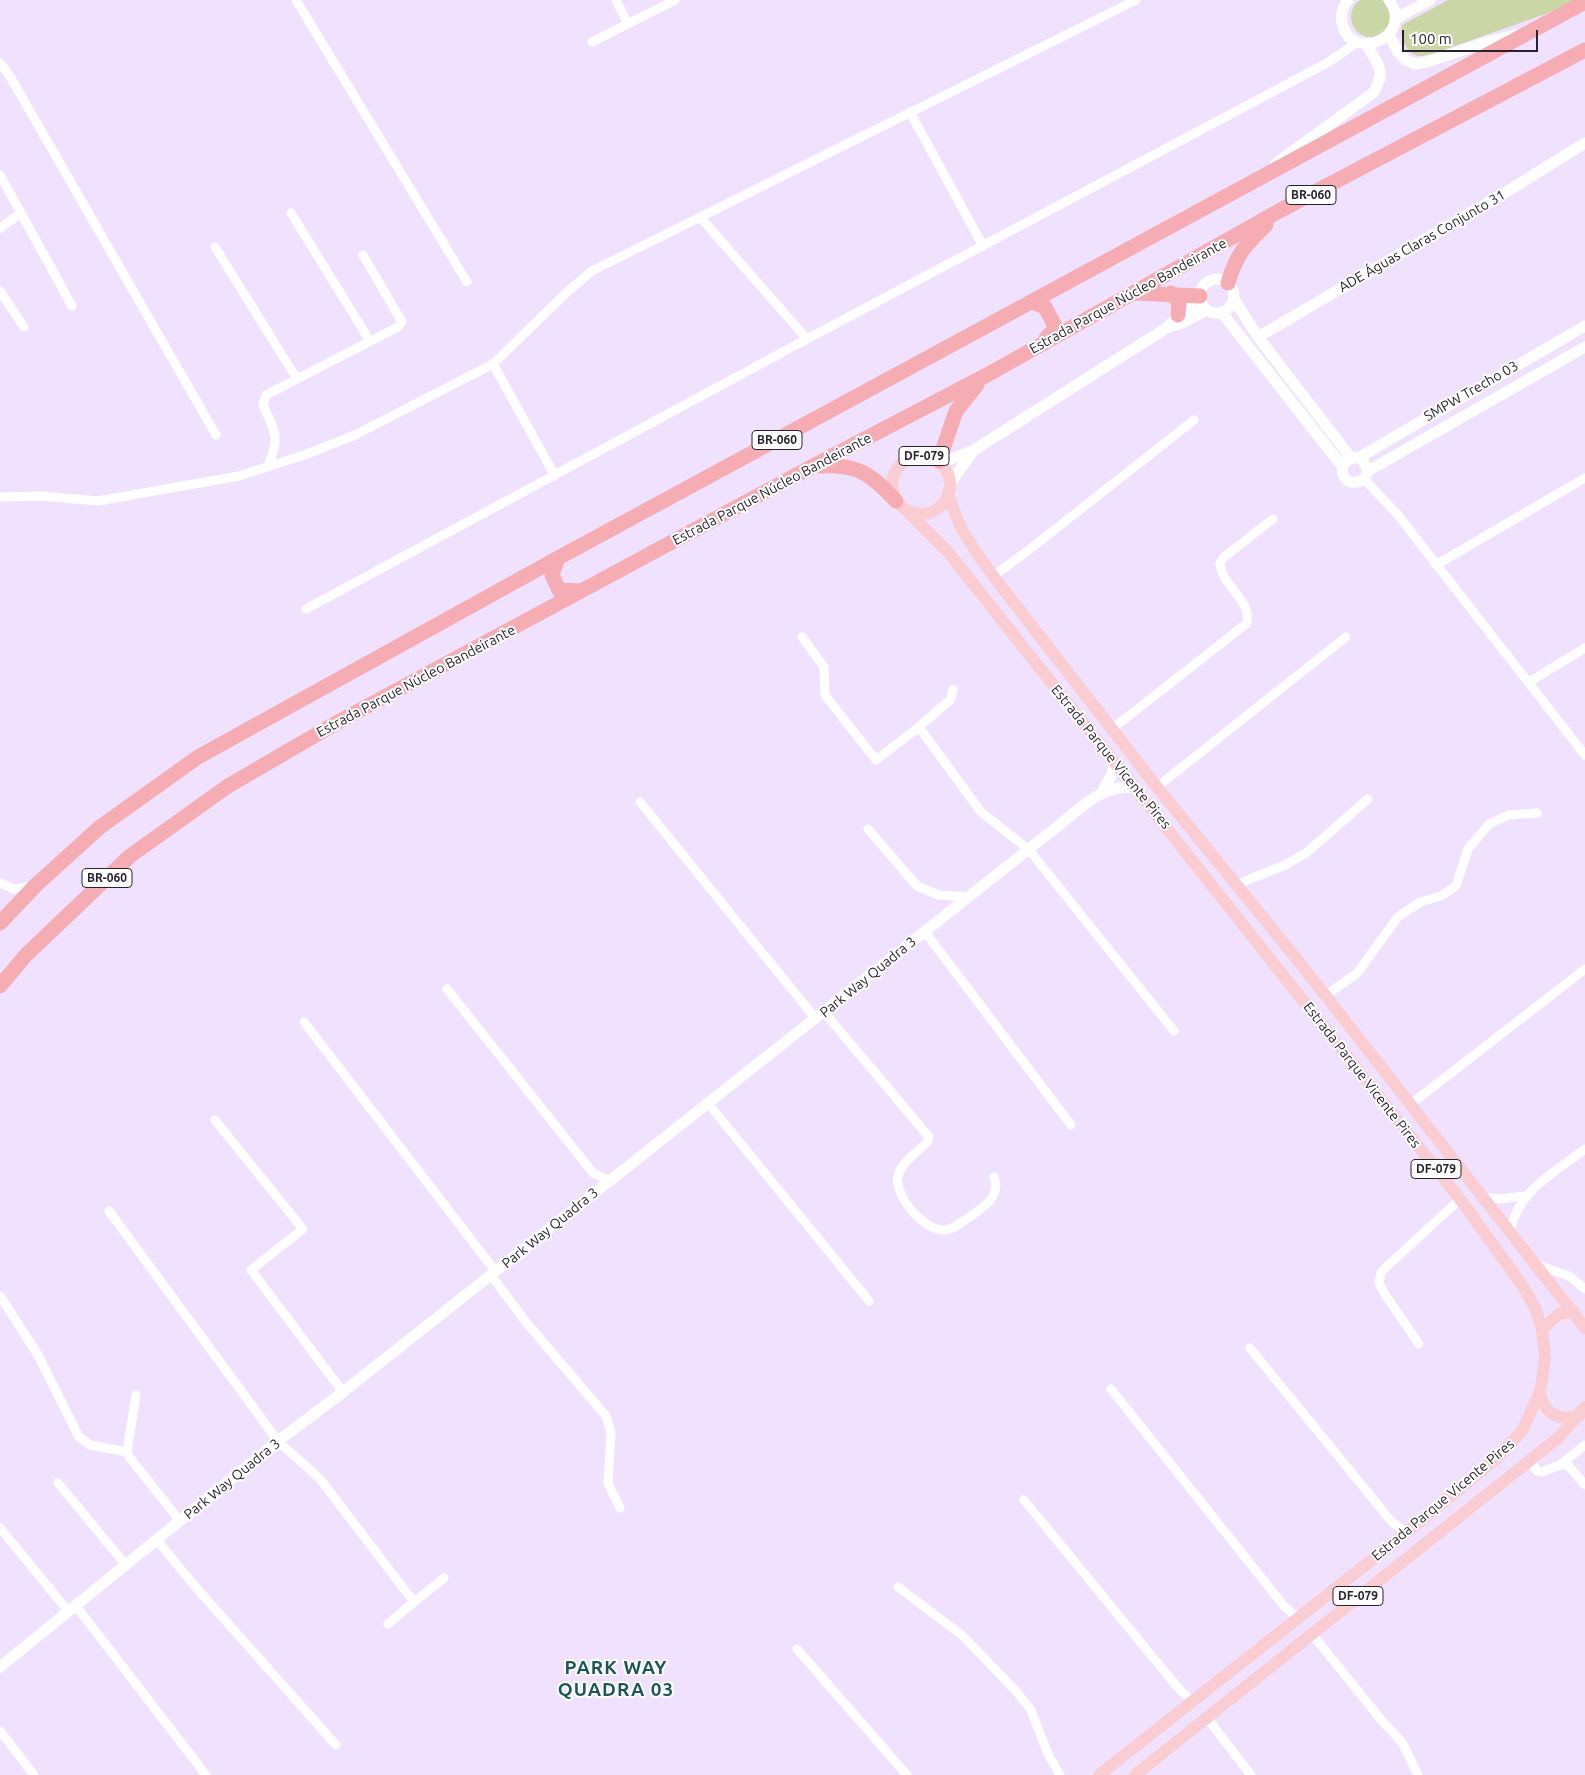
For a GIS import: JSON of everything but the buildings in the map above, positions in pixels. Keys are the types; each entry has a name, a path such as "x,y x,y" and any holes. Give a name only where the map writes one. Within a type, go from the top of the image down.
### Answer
{"highway":[{"name":"BR-060","path":"0,923 36,885 100,827 198,757 558,558 1585,2"},
{"name":"Estrada Parque Núcleo Bandeirante","path":"0,986 26,955 130,856 228,786 338,722 813,466 987,375 1279,212 1585,50"},
{"path":"1228,283 1234,262 1241,249 1279,212"},
{"path":"1133,293 1171,293 1202,303"},
{"path":"1171,293 1180,303 1178,315"},
{"path":"1032,302 1046,306 1056,328 1039,345"},
{"path":"940,462 956,411 966,396 987,375"},
{"path":"813,466 837,465 860,470 875,480 902,506"},
{"path":"558,558 552,574 559,590 581,592"}],"main road":[{"name":"DF-079","path":"902,506 892,487 893,480 900,466 917,456 931,457 940,462"},
{"name":"Estrada Parque Vicente Pires","path":"940,462 949,475 949,488 956,519 992,576 1157,787 1238,884 1574,1311 1585,1328"},
{"path":"902,506 922,514 929,513 941,505 949,488"},
{"name":"Estrada Parque Vicente Pires","path":"902,506 948,552 1460,1199 1522,1285 1535,1308 1542,1329 1546,1358 1540,1392 1530,1418 1510,1445 1406,1533 1099,1775"},
{"path":"1285,977 1294,975 1300,968 1300,963"},
{"path":"1542,1329 1559,1314 1574,1311"},
{"path":"1540,1392 1541,1401 1553,1415 1561,1418 1582,1411"},
{"name":"Estrada Parque Vicente Pires","path":"1135,1775 1558,1438 1582,1411"}],"street":[{"path":"296,0 466,282"},
{"path":"616,0 628,24"},
{"path":"592,42 675,0"},
{"path":"0,497 41,496 98,502 239,476 308,454 355,435 493,364 566,293 592,271 1136,0"},
{"path":"1346,1 1342,10 1343,26 1352,38 1362,43 1375,44 1389,34 1395,19 1395,12 1389,0"},
{"path":"1395,19 1430,0"},
{"path":"1389,34 1398,52 1406,60 1415,64 1427,62 1487,42 1528,32"},
{"path":"1250,183 1373,93 1381,78 1380,67 1362,43"},
{"path":"306,608 1362,43"},
{"path":"0,63 11,78 216,435"},
{"path":"910,112 983,246"},
{"name":"ADE Águas Claras Conjunto 31","path":"1258,337 1512,189 1585,143"},
{"path":"0,175 72,306"},
{"path":"0,228 21,213"},
{"path":"291,213 370,341"},
{"path":"700,217 806,339"},
{"path":"215,247 297,379"},
{"path":"268,467 277,436 263,405 266,395 398,327 402,322 363,255"},
{"path":"940,462 974,450 1168,327 1182,323 1202,303 1203,287 1210,281 1220,279 1228,283 1234,290 1234,299 1230,308 1222,313"},
{"path":"0,291 24,327"},
{"path":"1234,299 1258,337 1355,458 1363,460 1366,475 1585,755"},
{"path":"1202,303 1222,313 1342,466 1343,476 1350,482 1360,482 1366,475 1432,435 1585,347"},
{"path":"1168,327 1178,315 1202,303"},
{"name":"SMPW Trecho 03","path":"1355,458 1585,326"},
{"path":"1546,348 1557,364"},
{"path":"493,364 555,476"},
{"path":"1423,419 1432,435"},
{"path":"992,576 1025,553 1194,420"},
{"path":"949,488 974,450"},
{"path":"1342,466 1355,458"},
{"path":"1436,565 1585,478"},
{"path":"1112,729 1246,624 1248,618 1246,607 1223,577 1220,563 1224,556 1273,519"},
{"path":"1157,787 1346,637"},
{"path":"802,638 824,667 825,695 876,760 919,727 950,699 953,689"},
{"path":"1529,682 1585,648"},
{"path":"919,727 981,812 1029,850 1174,1030"},
{"name":"Park Way Quadra 3","path":"0,1667 278,1441 343,1392 707,1102 1102,792 1112,774 1114,763"},
{"name":"Park Way Quadra 3","path":"1102,792 1124,786 1136,788"},
{"path":"1238,884 1285,865 1306,853 1368,799"},
{"path":"640,802 820,1015 928,1138 928,1141 899,1173 898,1179 910,1208 921,1220 931,1229 944,1230 954,1228 989,1203 995,1193 996,1184 994,1177"},
{"path":"1325,996 1357,973 1398,917 1420,902 1441,896 1456,886 1468,849 1490,824 1509,815 1537,813"},
{"path":"868,828 917,886 938,895 968,897"},
{"path":"0,884 14,889 36,885"},
{"path":"925,932 1072,1125"},
{"path":"1411,1104 1585,969"},
{"path":"447,989 593,1173 596,1191"},
{"path":"304,1022 493,1273 525,1321 606,1416 611,1433 608,1483 620,1508"},
{"path":"707,1102 869,1301"},
{"path":"215,1120 303,1229 251,1270 343,1392"},
{"path":"1510,1232 1513,1216 1525,1196 1585,1149"},
{"path":"593,1173 610,1180"},
{"path":"1484,1197 1500,1199 1525,1196"},
{"path":"1419,1344 1384,1293 1379,1278 1381,1272 1460,1199"},
{"path":"109,1211 278,1441 320,1479 414,1602"},
{"path":"1537,1265 1569,1276 1585,1289"},
{"path":"0,1296 38,1356 63,1409 79,1437 90,1446 127,1452"},
{"path":"1250,1348 1391,1521 1406,1533"},
{"path":"1111,1389 1284,1606 1298,1619"},
{"path":"136,1395 127,1452 180,1521"},
{"path":"1530,1459 1537,1471 1542,1472 1560,1465 1585,1445"},
{"path":"1560,1465 1568,1465 1585,1485"},
{"path":"58,1482 126,1565"},
{"path":"1024,1500 1178,1688 1193,1702"},
{"path":"0,1528 72,1609 206,1775"},
{"path":"157,1540 193,1584 336,1744"},
{"path":"388,1624 444,1578"},
{"path":"898,1587 963,1636 1016,1691 1034,1716 1048,1754 1060,1775"},
{"path":"1312,1634 1383,1722 1402,1742 1418,1775"},
{"path":"797,1649 907,1775"},
{"path":"1207,1718 1251,1775"},
{"path":"0,1731 34,1775"}],"green space":[{"path":"1371,-3 1385,3 1391,17 1385,31 1371,37 1357,31 1351,17 1357,3"},
{"path":"1448,0 1574,0 1551,12 1432,54 1415,55 1407,49 1403,39 1402,25"}],"district":[{"name":"PARK WAY QUADRA 03","path":"616,1679"}]}
